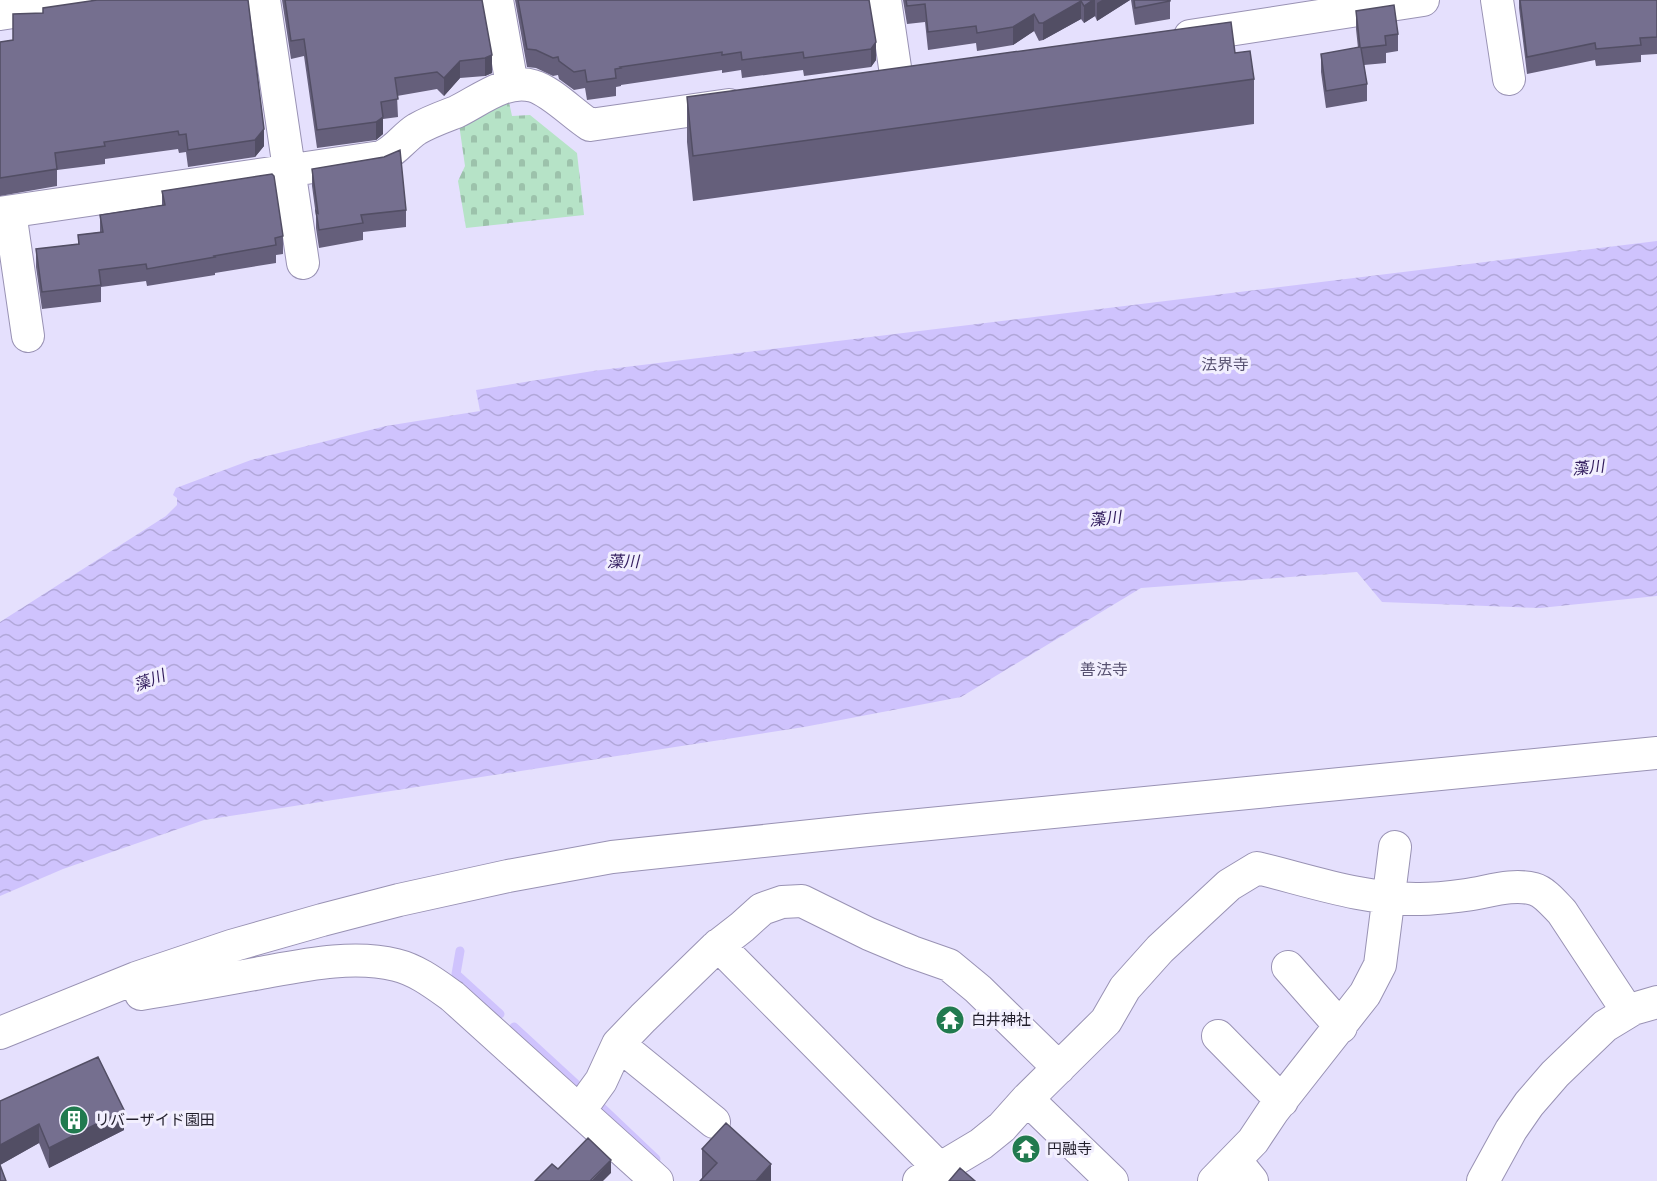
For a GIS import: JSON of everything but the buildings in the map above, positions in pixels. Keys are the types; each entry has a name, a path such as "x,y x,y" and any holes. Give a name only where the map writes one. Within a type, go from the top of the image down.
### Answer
{"street":[{"path":"0,14 93,0"},
{"path":"264,0 303,263"},
{"path":"497,0 512,85"},
{"path":"885,0 897,81"},
{"path":"1166,40 1423,0"},
{"path":"1497,0 1509,79"},
{"path":"28,336 5,212 381,158 389,154 417,129 512,85 535,86 558,100 590,126 755,102"},
{"path":"0,1033 136,978 231,946 399,900 508,876 612,857 1657,753"},
{"path":"1234,1174 1253,1141 1282,1101 1341,1028 1365,994 1380,965 1395,847"},
{"path":"718,945 942,1174 1002,1127 1106,1021 1125,988 1160,948 1229,885 1257,868 1346,891 1387,898 1453,897 1509,887 1536,890 1563,912 1628,1012"},
{"path":"580,1110 601,1081 618,1044 643,1018 718,945 762,909 782,902 802,901 869,934 949,965 978,988 1059,1068"},
{"path":"136,978 141,994 285,969 351,961 378,961 414,971 452,996 580,1110 639,1175"},
{"path":"1288,967 1341,1028"},
{"path":"1483,1181 1510,1130 1555,1074 1605,1026 1633,1009 1657,1002"},
{"path":"1218,1036 1282,1101"},
{"path":"618,1044 714,1122"},
{"path":"1027,1099 1112,1181"}],"green space":[{"path":"509,102 512,116 530,115 577,153 584,215 466,228 458,181 465,166 459,124"}],"water":[{"name":"藻川","path":"1657,241 1657,596 1540,608 1382,602 1357,572 1141,588 961,697 804,727 204,820 63,869 0,896 0,622 166,516 177,505 177,498 173,495 176,488 251,460 386,426 480,411 476,390 593,371"}],"waterway":[{"path":"460,951 456,974 500,1014"},
{"path":"514,1027 576,1084"},
{"path":"597,1103 656,1159"}],"place":[{"name":"白井神社","path":"950,1020"},
{"name":"リバーザイド園田","path":"74,1120"},
{"name":"円融寺","path":"1026,1149"}],"district":[{"name":"法界寺","path":"1225,364"},
{"name":"善法寺","path":"1104,669"}]}
